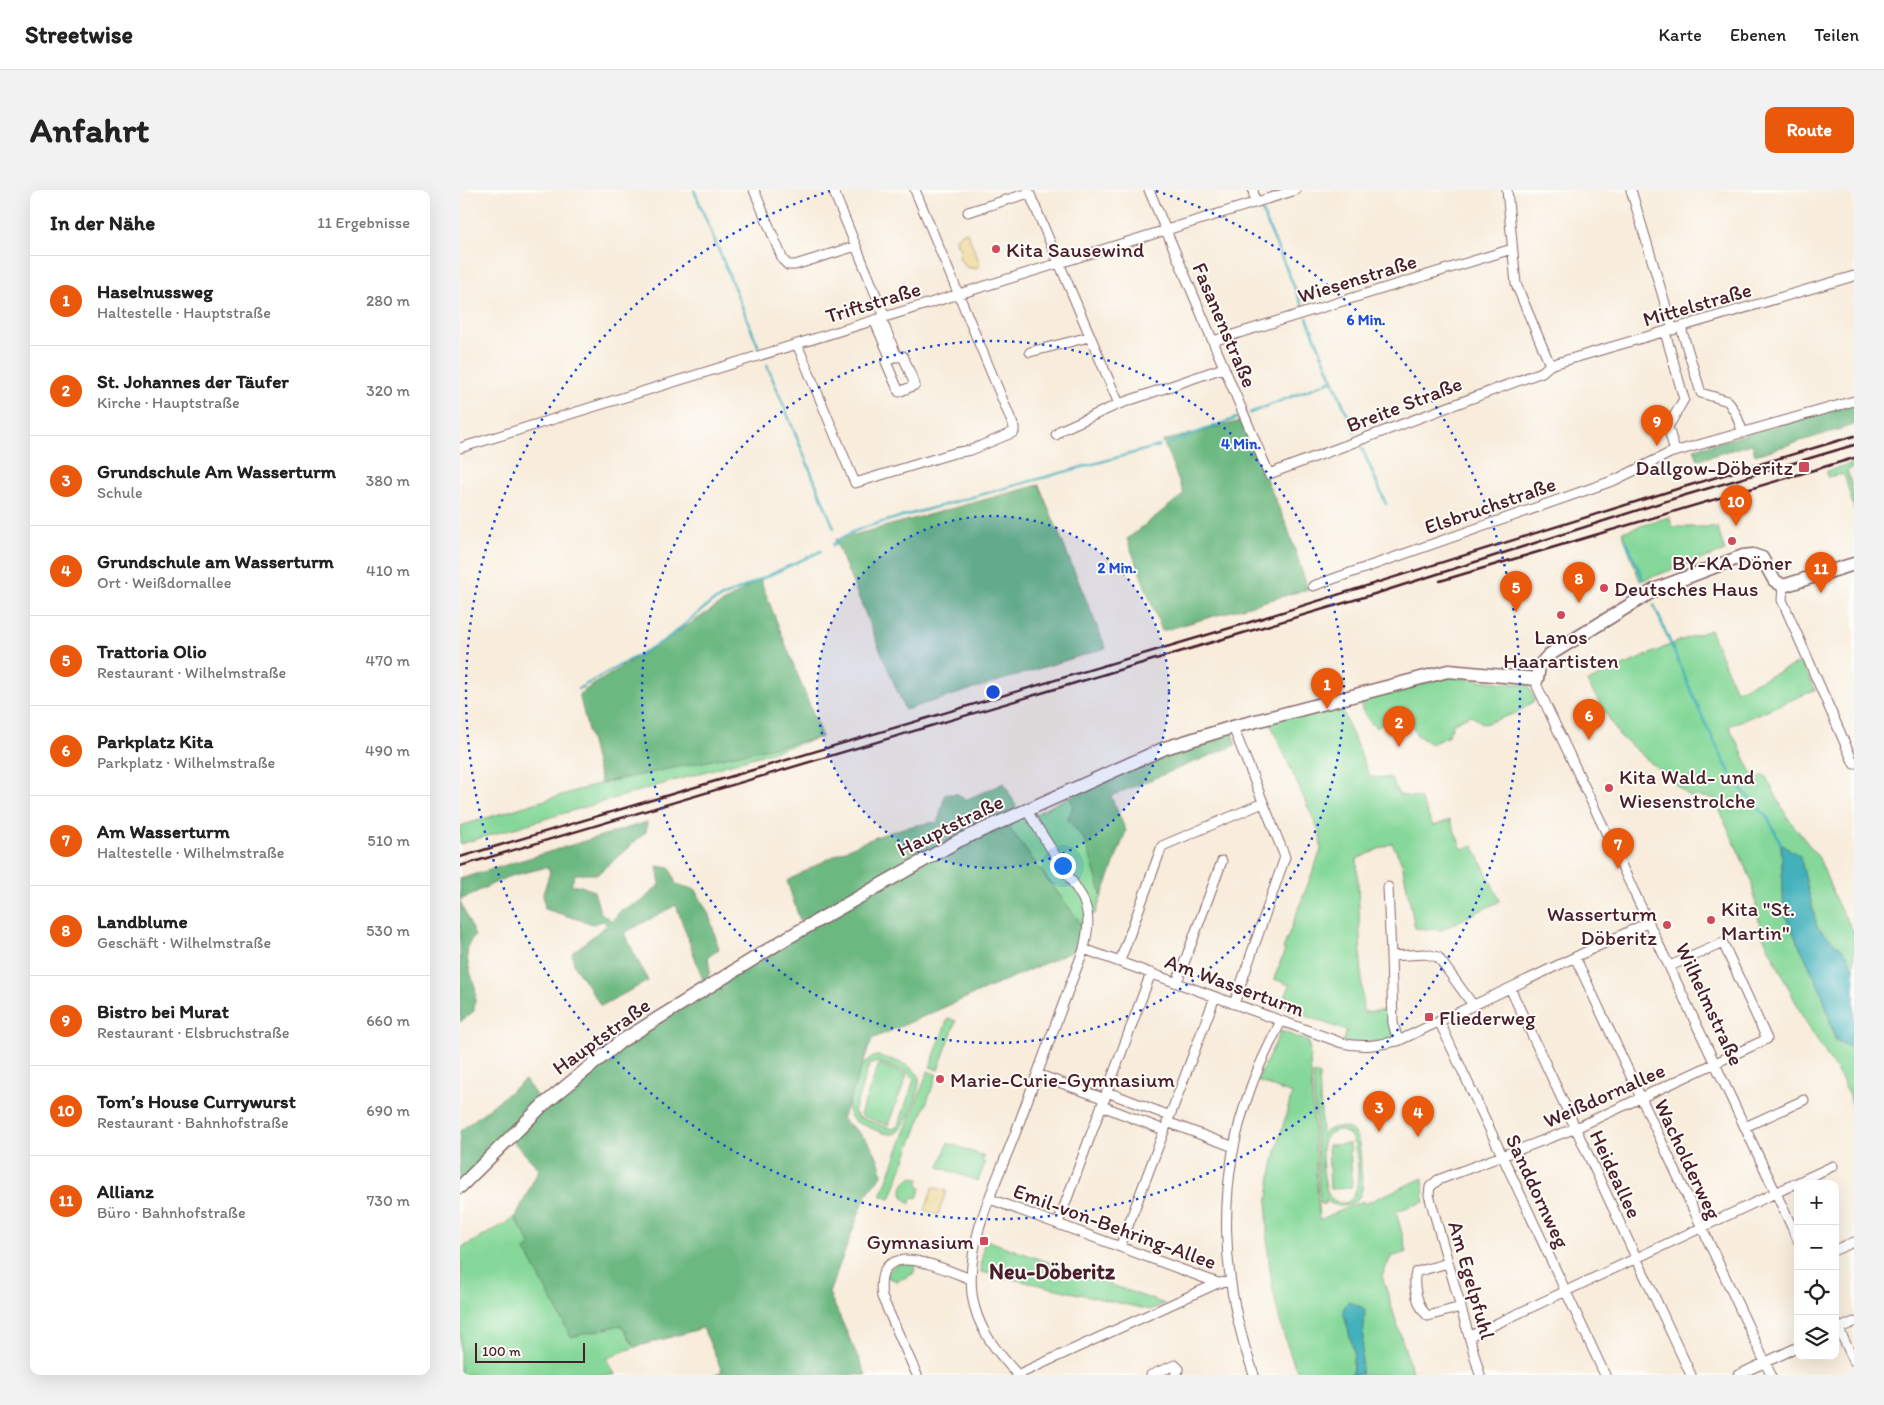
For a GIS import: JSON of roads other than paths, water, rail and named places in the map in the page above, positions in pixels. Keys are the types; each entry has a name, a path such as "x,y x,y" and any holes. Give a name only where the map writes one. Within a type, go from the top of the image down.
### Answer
{"street":[{"path":"754,190 783,260 788,265 794,265 856,246"},
{"path":"833,190 856,246 894,358"},
{"path":"796,344 855,483 954,453 970,450 1014,432 1014,427 915,190"},
{"name":"Fasanenstraße","path":"1149,190 1269,474"},
{"path":"1253,190 1254,203"},
{"name":"Triftstraße","path":"460,448 1296,190"},
{"path":"1507,190 1516,284 1550,366"},
{"path":"1631,190 1673,330 1700,393 1728,401 1733,408 1742,433"},
{"path":"968,212 1029,192 1119,404"},
{"name":"Wiesenstraße","path":"1213,342 1512,249"},
{"name":"Mittelstraße","path":"1550,366 1854,276"},
{"path":"1673,330 1684,398 1670,420 1668,433 1675,451"},
{"path":"1030,352 1089,336"},
{"name":"Breite Straße","path":"1269,474 1542,372 1550,366"},
{"path":"1056,435 1119,404 1223,368"},
{"name":"Elsbruchstraße","path":"1314,586 1616,480 1656,458 1675,451 1854,401"},
{"path":"1537,679 1539,666 1549,655 1656,589 1753,555 1762,558 1774,580 1783,586"},
{"path":"1783,586 1854,564"},
{"path":"1783,586 1782,600 1854,764"},
{"name":"Hauptstraße","path":"460,1186 542,1106 620,1042 829,913 958,841 1165,748 1233,727 1448,671 1537,679"},
{"name":"Wilhelmstraße","path":"1537,679 1537,686 1794,1231"},
{"path":"1233,727 1284,853 1284,862 1234,1004"},
{"path":"1120,961 1162,846 1263,803"},
{"path":"1027,811 1087,907 1089,928 1084,949 990,1199 973,1253 971,1278 976,1314 985,1335 1017,1375 1218,1283"},
{"path":"1177,982 1222,861"},
{"path":"1388,887 1392,1016 1398,1041"},
{"name":"Am Wasserturm","path":"1084,949 1214,997 1359,1047 1398,1041 1649,922"},
{"name":"Weißdornallee","path":"1429,1195 1430,1187 1438,1180 1576,1128 1767,1039 1723,943 1670,966"},
{"path":"1391,956 1425,954 1438,957 1473,1005"},
{"name":"Wacholderweg","path":"1575,957 1771,1375"},
{"path":"1058,1224 1151,973"},
{"name":"Heideallee","path":"1510,988 1691,1375"},
{"path":"1120,1248 1214,997"},
{"path":"1254,1375 1236,1318 1229,1282 1226,1212 1234,1146 1250,1087 1281,1020"},
{"name":"Sanddornweg","path":"1439,1021 1605,1375"},
{"path":"1037,1074 1234,1146"},
{"path":"1105,1099 1167,1122"},
{"path":"1745,1127 1804,1100"},
{"path":"1470,1336 1832,1166"},
{"name":"Am Egelpfuhl","path":"1429,1195 1480,1375"},
{"name":"Emil-von-Behring-Allee","path":"990,1199 1218,1283 1229,1282"},
{"path":"1839,1248 1854,1242"},
{"path":"917,1375 882,1297 880,1284 882,1276 891,1263 911,1258 971,1278"},
{"path":"1448,1263 1416,1272 1414,1279 1421,1311 1428,1316 1461,1307"},
{"path":"1839,1326 1854,1322"},
{"path":"1839,1333 1854,1361"},
{"path":"1738,1375 1794,1349"},
{"path":"1151,1375 1175,1365 1179,1369 1176,1375"}],"water":[{"path":"1781,844 1800,856 1817,927 1846,953 1854,969 1854,1049 1836,1040 1822,993 1784,913"},
{"path":"1348,1301 1365,1309 1361,1375 1352,1375 1354,1352 1343,1310"}],"waterway":[{"path":"694,190 759,348"},
{"path":"1261,209 1302,305"},
{"path":"1307,318 1355,433"},
{"path":"767,365 834,528"},
{"path":"1250,413 1333,380"},
{"path":"1169,443 1237,418"},
{"path":"833,545 847,535 873,525 1159,446"},
{"path":"1362,448 1386,504"},
{"path":"1626,540 1643,579"},
{"path":"578,689 665,640 712,602 821,551"},
{"path":"1654,605 1704,721 1734,781 1768,818 1781,844"}],"railway":[{"path":"460,857 1247,623 1854,436"},
{"path":"460,866 1381,592 1679,497 1854,445"},
{"path":"1440,581 1854,458"}],"place":[{"name":"Kita Sausewind","path":"996,249"},
{"name":"Bistro bei Murat","path":"1657,446"},
{"name":"Dallgow-Döberitz","path":"1804,467"},
{"name":"Tom’s House Currywurst","path":"1736,526"},
{"name":"BY-KA Döner","path":"1732,541"},
{"name":"Deutsches Haus","path":"1604,588"},
{"name":"Allianz","path":"1821,593"},
{"name":"Landblume","path":"1579,603"},
{"name":"Trattoria Olio","path":"1516,612"},
{"name":"Lanos Haarartisten","path":"1561,615"},
{"name":"Haselnussweg","path":"1327,709"},
{"name":"Parkplatz Kita","path":"1589,740"},
{"name":"St. Johannes der Täufer","path":"1399,747"},
{"name":"Kita Wald- und Wiesenstrolche","path":"1609,788"},
{"name":"Am Wasserturm","path":"1618,869"},
{"name":"Kita \"St. Martin\"","path":"1711,920"},
{"name":"Wasserturm Döberitz","path":"1667,925"},
{"name":"Fliederweg","path":"1429,1017"},
{"name":"Marie-Curie-Gymnasium","path":"940,1079"},
{"name":"Grundschule Am Wasserturm","path":"1379,1132"},
{"name":"Grundschule am Wasserturm","path":"1418,1137"},
{"name":"Gymnasium","path":"984,1241"}],"district":[{"name":"Neu-Döberitz","path":"1052,1271"}]}
